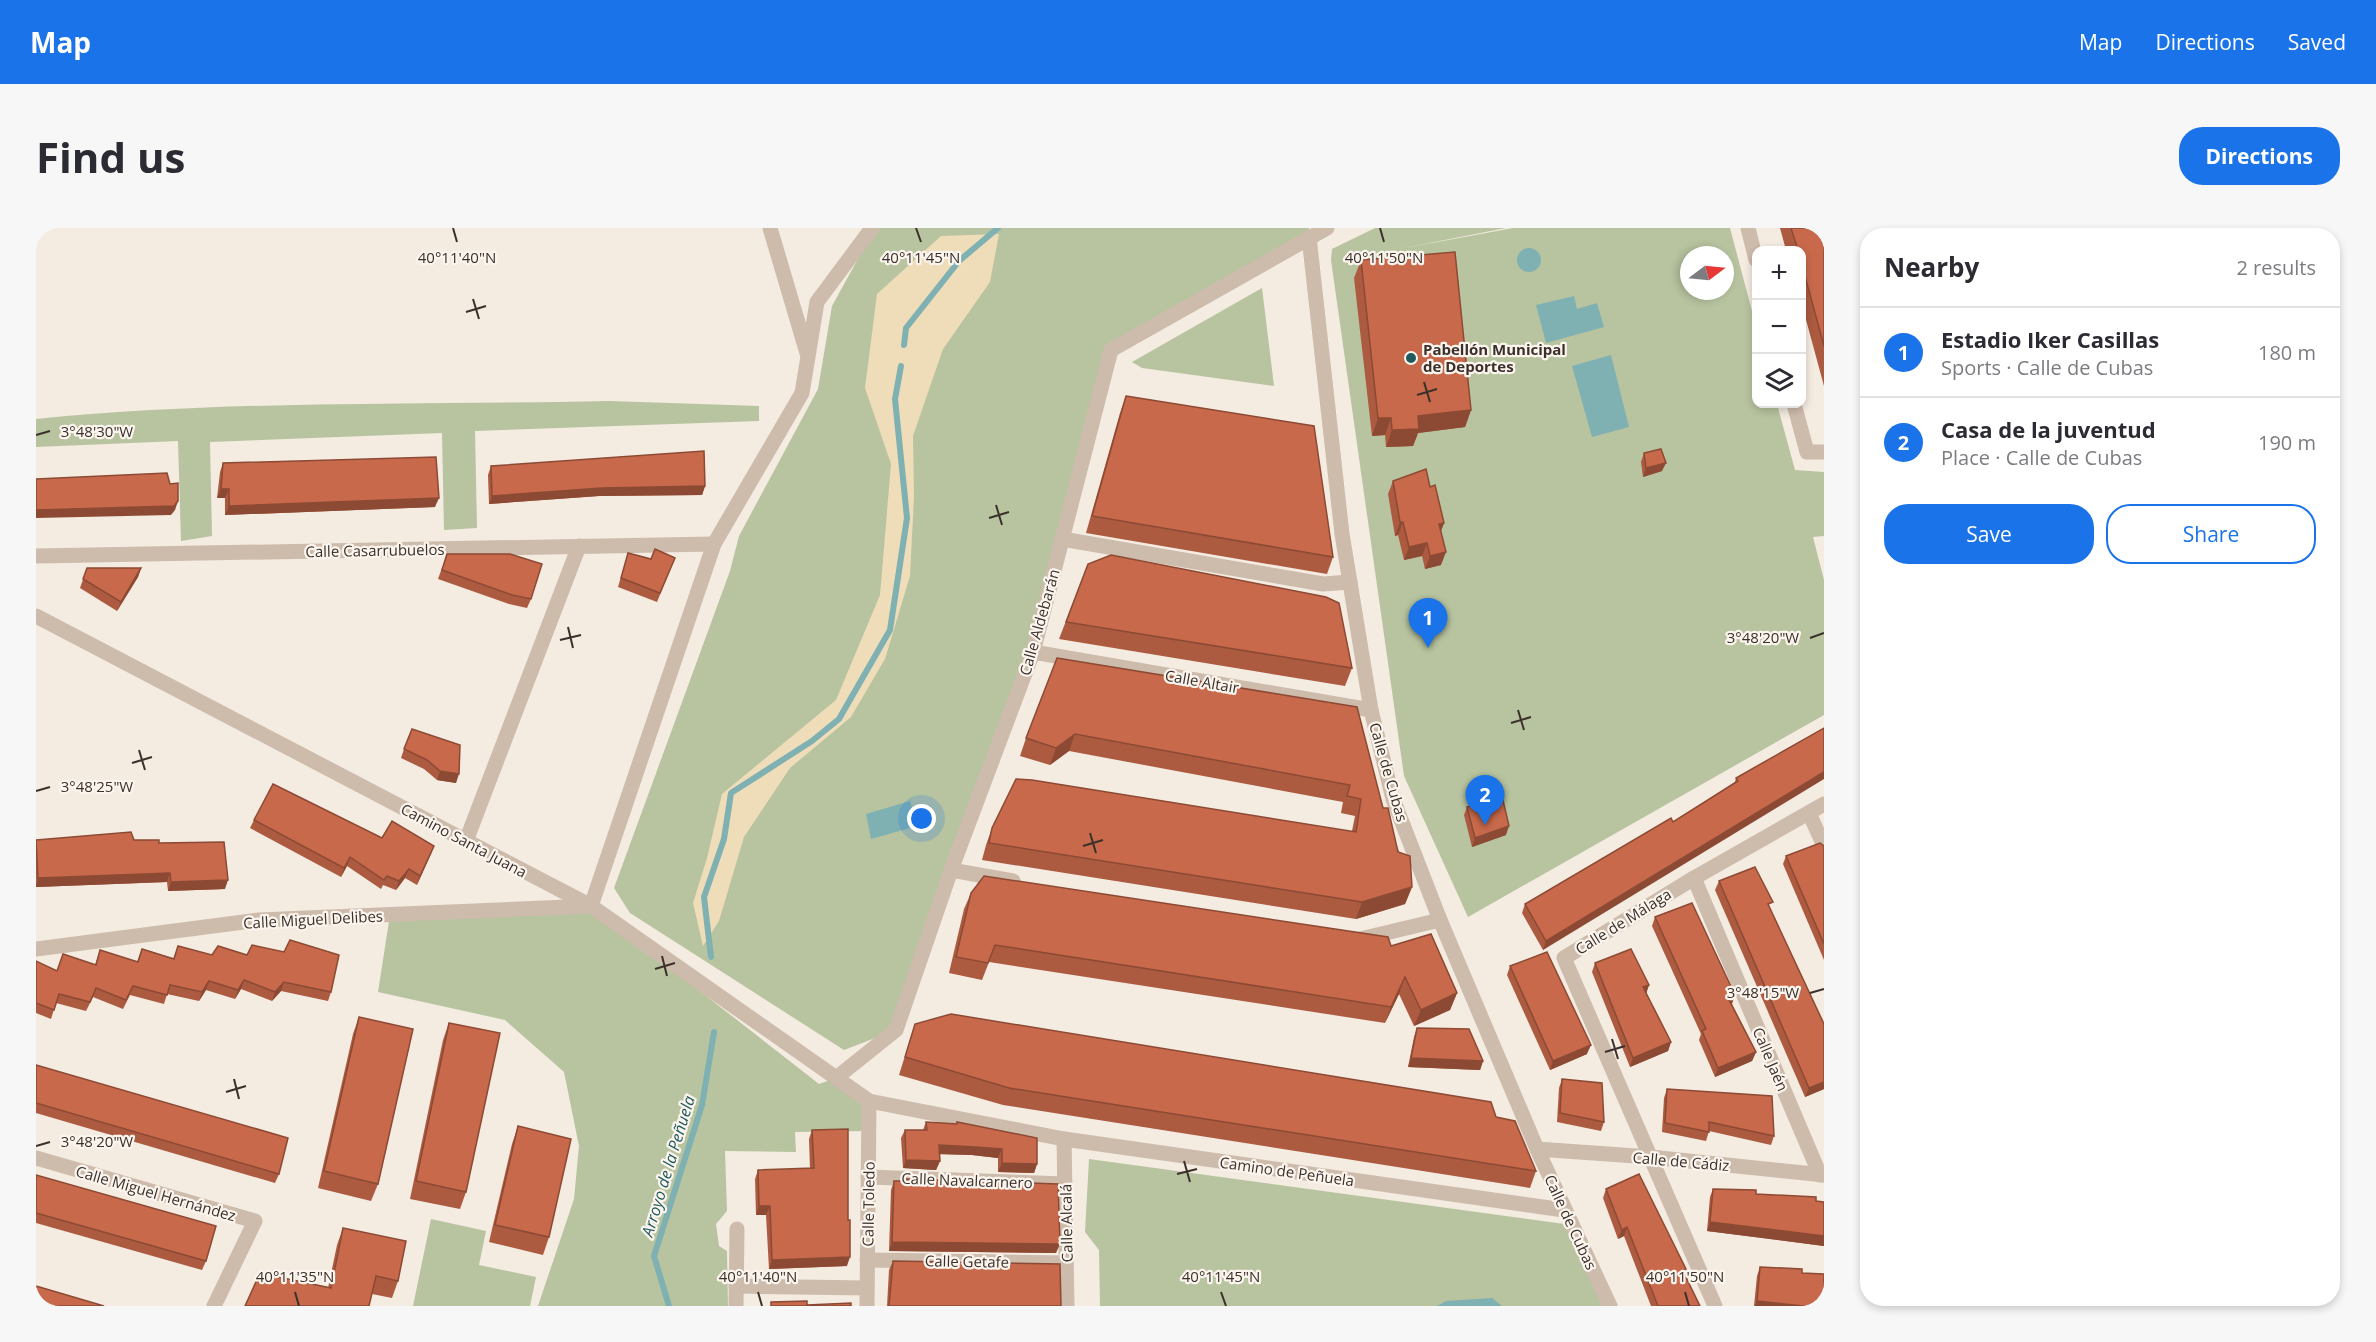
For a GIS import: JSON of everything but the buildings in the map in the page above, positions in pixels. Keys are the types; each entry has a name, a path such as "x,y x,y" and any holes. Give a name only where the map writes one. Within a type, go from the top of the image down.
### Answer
{"street":[{"path":"770,228 808,356"},
{"path":"591,906 714,544 802,393 818,302 872,228"},
{"name":"Calle Aldebarán","path":"836,1078 896,1030 951,870 1033,652 1111,350 1327,228"},
{"path":"1748,228 1752,246"},
{"name":"Calle de Cubas","path":"1309,237 1341,524 1371,710 1393,799 1440,920 1537,1149 1610,1306"},
{"path":"1795,408 1807,452 1824,452"},
{"path":"1062,540 1323,584 1350,582"},
{"name":"Calle Casarrubuelos","path":"36,556 714,544"},
{"path":"466,841 579,546"},
{"name":"Camino Santa Juana","path":"36,616 591,906 869,1101"},
{"name":"Calle Altair","path":"1033,652 1371,710"},
{"name":"Calle de Málaga","path":"1715,1306 1564,958 1694,878 1824,804"},
{"path":"1809,813 1824,846"},
{"path":"951,870 1032,884"},
{"name":"Calle Jaén","path":"1694,878 1822,1175"},
{"name":"Calle Miguel Delibes","path":"36,949 259,920 591,906"},
{"path":"1346,938 1358,940 1440,920"},
{"name":"Camino de Peñuela","path":"869,1101 1065,1139 1564,1210"},
{"name":"Calle Toledo","path":"867,1306 869,1101"},
{"name":"Calle Alcalá","path":"1065,1139 1067,1306"},
{"name":"Calle de Cádiz","path":"1537,1149 1650,1157 1822,1175"},
{"name":"Calle Miguel Hernández","path":"36,1158 255,1221 214,1306"},
{"name":"Calle Navalcarnero","path":"868,1177 1065,1184"},
{"path":"736,1306 737,1229"},
{"name":"Calle Getafe","path":"867,1260 1066,1263"},
{"path":"736,1286 867,1288"}],"green space":[{"path":"875,228 1309,228 1309,237 1111,350 1033,652 896,1030 844,1050 630,913 614,888 730,571 739,536 818,389 832,306"},
{"path":"1375,228 1506,228 1399,249 1513,228 1730,228 1752,311 1752,408 1778,408 1795,470 1824,472 1824,536 1813,537 1824,580 1824,715 1468,917 1404,776 1331,260 1332,249"},
{"path":"1262,288 1274,386 1142,368 1132,362"},
{"path":"610,401 759,406 759,421 475,431 477,528 444,530 442,433 210,442 212,536 181,541 178,441 36,447 36,419 108,413 323,404"},
{"path":"591,906 819,1084 836,1078 869,1101 869,1131 795,1132 796,1152 725,1151 727,1211 716,1224 719,1246 727,1251 728,1306 538,1306 574,1199 579,1146 564,1072 505,1020 378,992 390,915"},
{"path":"1089,1159 1572,1225 1607,1306 1100,1306 1099,1250 1085,1232"},
{"path":"431,1219 486,1231 479,1265 536,1277 530,1306 413,1306"}],"sand":[{"path":"999,234 990,282 943,349 913,436 914,497 910,576 885,659 851,717 790,768 744,837 719,921 703,946 693,903 707,858 722,794 836,700 880,595 891,464 865,388 877,294 941,236"}],"water":[{"path":"1529,248 1538,251 1541,260 1538,269 1529,272 1520,269 1517,260 1520,251"},
{"path":"1574,296 1577,309 1597,303 1604,327 1546,343 1536,305"},
{"path":"1611,355 1629,427 1592,437 1572,366"},
{"path":"910,801 917,826 871,839 866,814"},
{"path":"1492,1298 1502,1306 1437,1306 1446,1301"}],"waterway":[{"name":"Arroyo de la Peñuela","path":"904,345 906,328 959,261 998,228"},
{"name":"Arroyo de la Peñuela","path":"711,957 704,897 724,839 731,793 812,741 839,719 890,630 907,518 895,399 901,366"},
{"name":"Arroyo de la Peñuela","path":"669,1306 654,1256 702,1105 714,1032"}],"place":[{"name":"Pabellón Municipal de Deportes","path":"1411,358"},
{"name":"Estadio Iker Casillas","path":"1428,648"},
{"name":"Casa de la juventud","path":"1485,825"}]}
